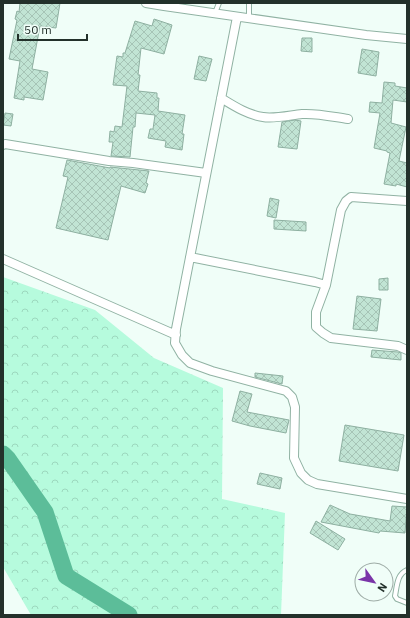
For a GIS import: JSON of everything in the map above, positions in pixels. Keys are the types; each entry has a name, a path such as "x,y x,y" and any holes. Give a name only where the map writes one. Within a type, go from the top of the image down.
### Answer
{"street":[{"path":"146,3 366,35 407,39"},
{"path":"237,17 176,329 175,343 182,355 190,363 212,371 286,392 292,397 295,408 294,458 301,473 308,480 317,484 407,499"},
{"path":"221,98 243,111 263,117 304,114 348,119"},
{"path":"3,145 5,144 109,161 133,163 206,174"},
{"path":"407,201 351,197 346,201 341,210 326,285 316,312 316,327 331,338 398,346 407,350"},
{"path":"190,257 326,285"},
{"path":"3,259 176,335"}],"lane":[{"path":"215,14 219,3"},
{"path":"249,3 249,18"},
{"path":"407,570 402,572 399,576 395,596 397,600 407,603"}],"green space":[{"path":"3,277 95,310 154,358 223,388 222,499 285,513 281,615 31,615 3,567"}],"building":[{"path":"20,3 60,3 56,28 40,26 32,69 48,72 43,100 24,97 24,100 14,98 20,61 9,59 17,20 15,19 17,11 19,12"},
{"path":"154,19 172,25 164,54 141,48 138,91 157,93 157,98 159,98 158,111 185,115 182,134 184,134 182,150 165,147 166,141 148,138 150,129 153,129 155,115 136,113 130,157 111,156 113,142 109,142 110,131 114,132 115,126 122,127 127,86 113,85 117,56 123,57 123,53 125,53 135,21 152,26"},
{"path":"302,38 312,38 312,52 301,51"},
{"path":"362,49 379,52 376,76 358,73"},
{"path":"199,56 212,59 206,81 194,79"},
{"path":"384,82 395,83 395,86 407,88 407,102 393,100 391,123 406,127 399,161 407,163 407,187 396,184 396,186 384,184 390,153 374,148 380,113 369,112 370,102 382,103"},
{"path":"5,113 13,114 11,126 3,125"},
{"path":"295,120 301,121 297,149 278,147 282,122"},
{"path":"67,160 110,168 149,171 146,183 148,184 145,193 121,186 108,240 56,228 68,177 63,176"},
{"path":"270,198 279,200 276,218 267,216"},
{"path":"274,220 306,222 306,231 274,229"},
{"path":"388,278 388,290 379,290 379,279"},
{"path":"357,296 381,299 377,331 353,329"},
{"path":"372,350 401,353 401,360 371,357"},
{"path":"255,373 283,376 282,384 255,377"},
{"path":"240,391 252,394 247,412 289,420 286,433 232,421"},
{"path":"345,425 404,435 398,471 339,461"},
{"path":"260,473 282,478 280,489 257,484"},
{"path":"330,505 350,514 390,521 392,506 407,507 405,533 380,531 379,533 321,522"},
{"path":"316,521 345,539 338,550 310,533"}],"waterway":[{"path":"3,454 45,512 66,576 129,615"}]}
